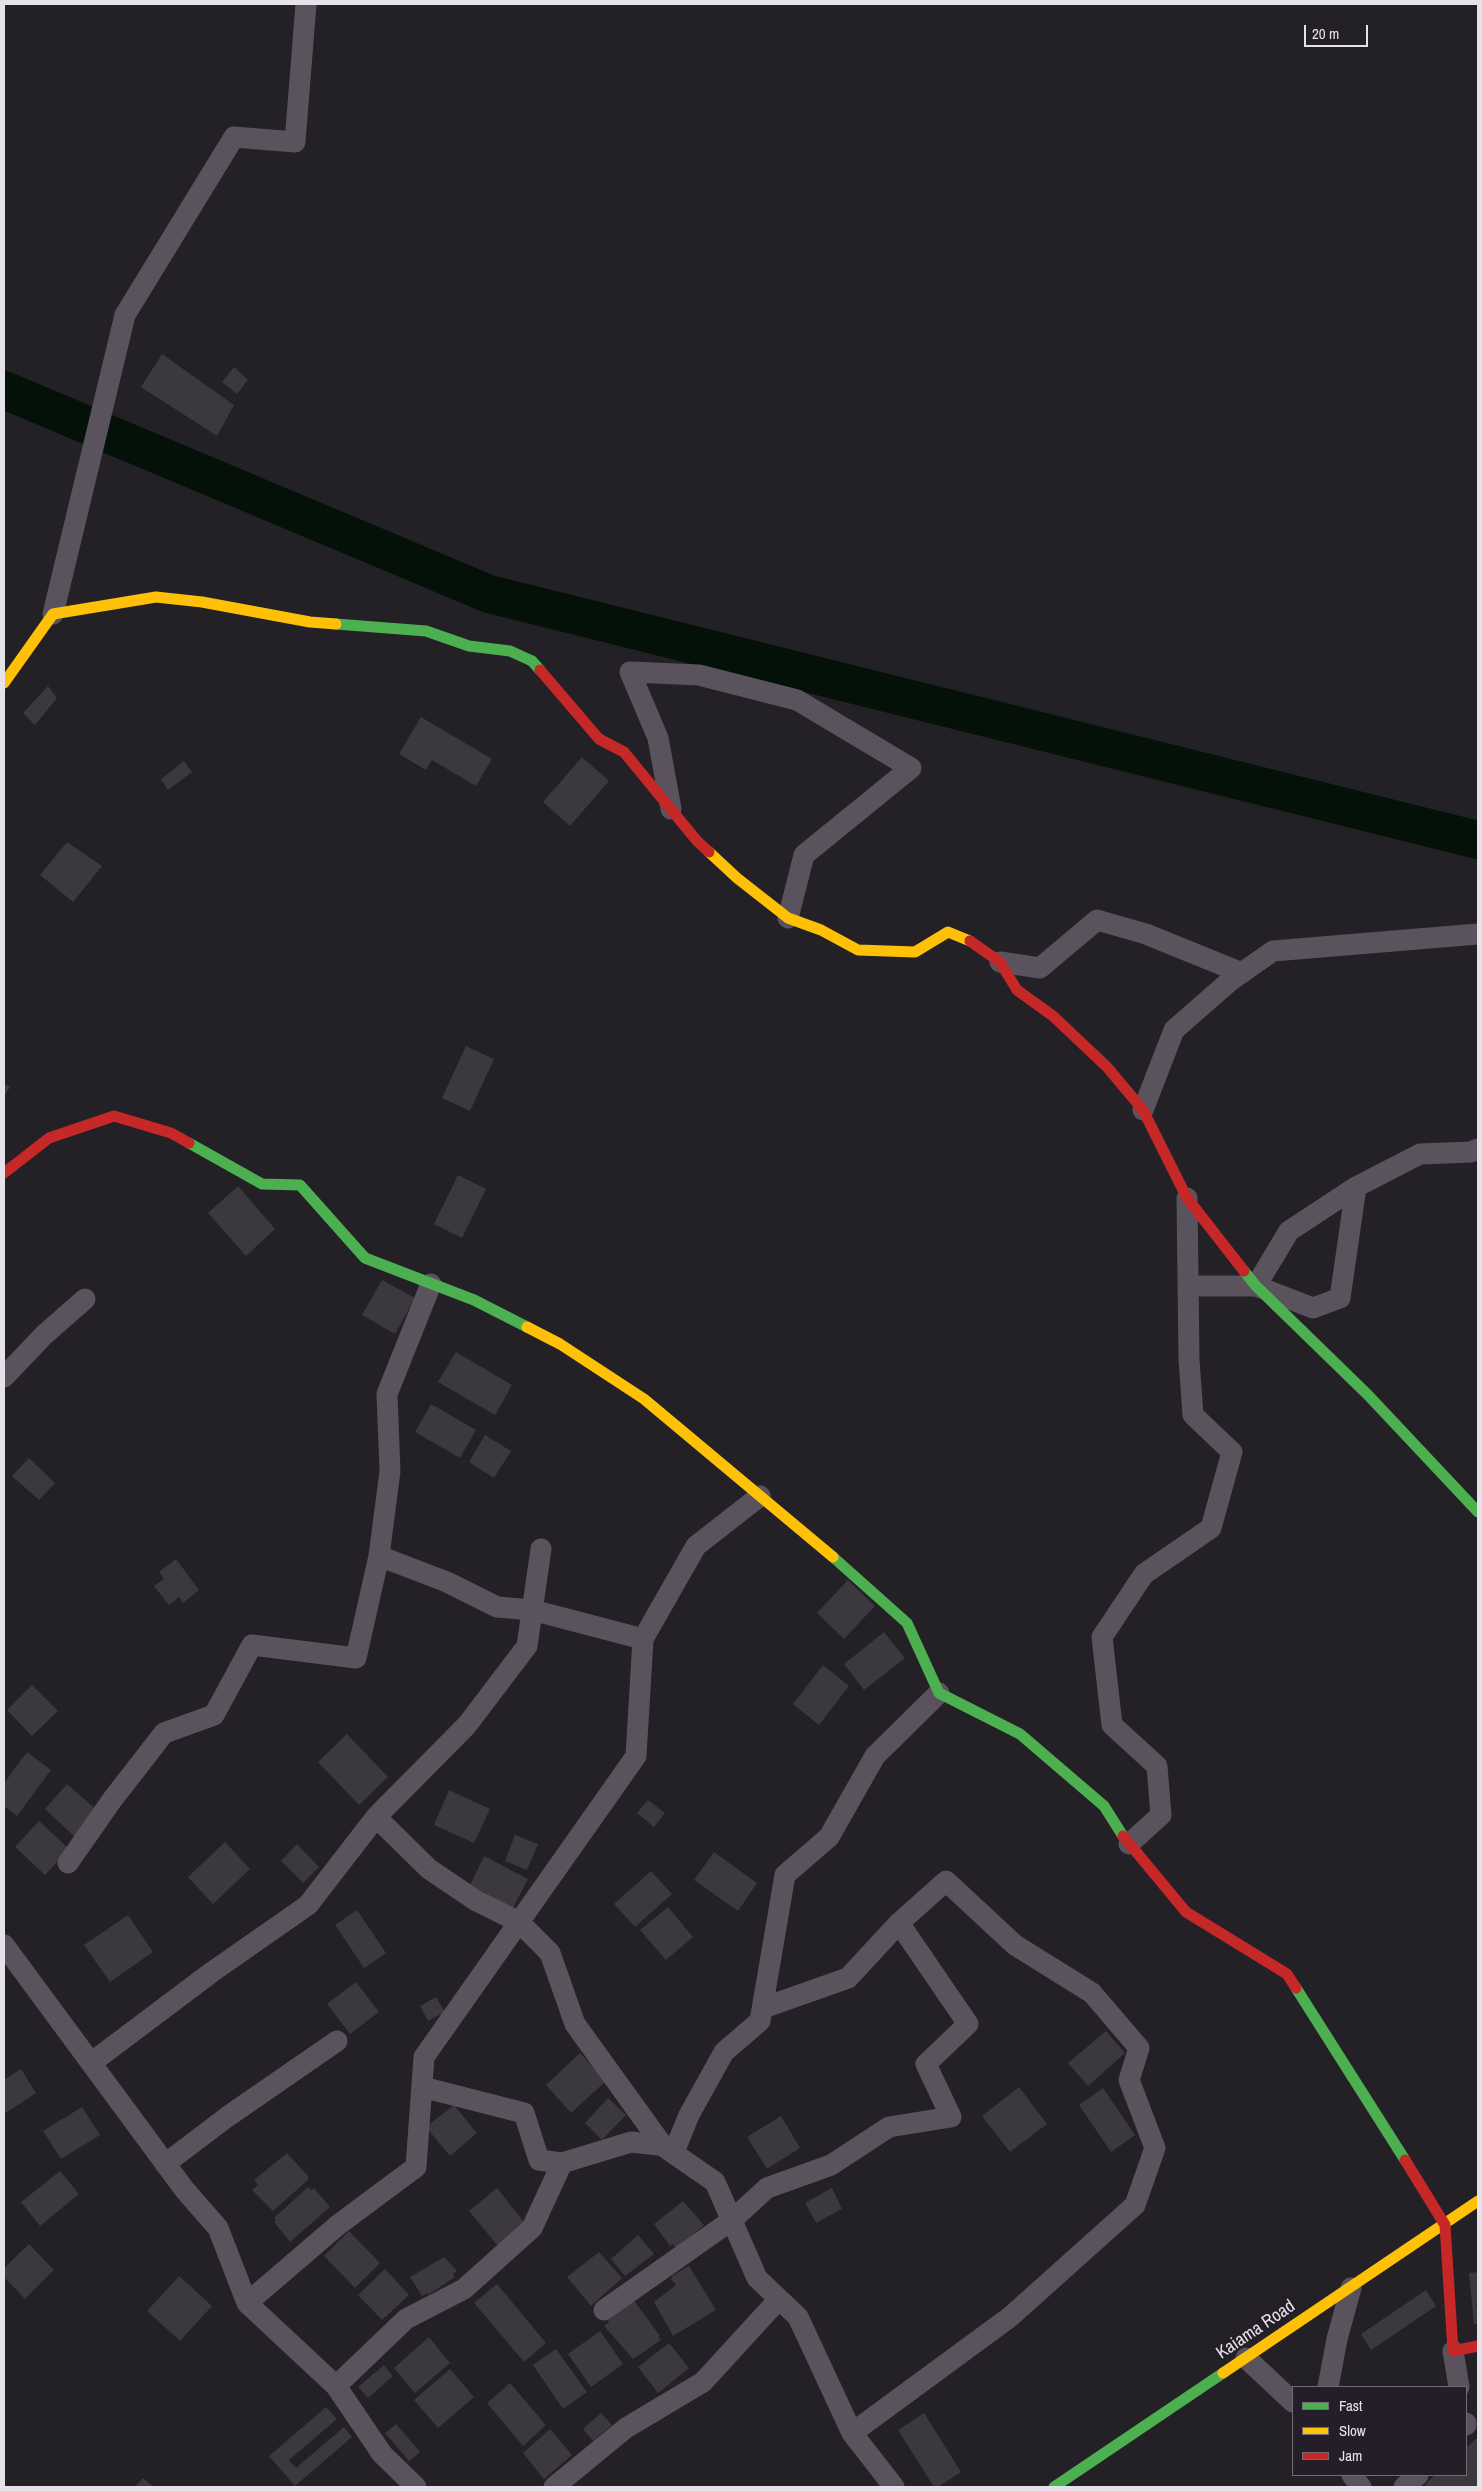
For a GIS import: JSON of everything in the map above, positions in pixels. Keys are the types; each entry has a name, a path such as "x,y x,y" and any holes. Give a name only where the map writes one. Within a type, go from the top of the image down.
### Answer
{"main road":[{"path":"4,683 53,614 156,597 202,602 310,622 426,631 469,646 510,651 532,661 598,739 624,752 698,841 737,878 788,918 821,930 858,950 915,952 948,932 977,944 1000,962 1017,990 1053,1016 1107,1067 1143,1110 1187,1198 1256,1286 1368,1395 1478,1512"},
{"path":"4,1174 49,1138 114,1116 171,1134 262,1184 300,1185 365,1258 474,1300 560,1344 644,1399 907,1623 939,1693 1020,1734 1104,1806 1129,1844 1186,1912 1288,1974 1369,2100 1445,2224 1453,2351 1478,2346"},
{"name":"Kaiama Road","path":"1054,2487 1478,2201"}],"street":[{"path":"53,614 125,315 234,137 295,142 306,4"},
{"path":"671,809 658,738 630,672 699,675 797,700 911,768 804,855 788,918"},
{"path":"1000,962 1040,968 1097,920 1146,934 1242,973"},
{"path":"1143,1110 1174,1030 1242,973 1273,951 1478,934"},
{"path":"1256,1286 1289,1231 1356,1187 1420,1154 1471,1152 1478,1149"},
{"path":"1188,1286 1256,1286 1312,1308 1340,1298 1356,1187"},
{"path":"1129,1844 1161,1815 1158,1766 1112,1725 1102,1637 1144,1574 1210,1528 1232,1452 1193,1415 1189,1360 1187,1198"},
{"path":"68,1863 112,1800 164,1733 214,1715 252,1645 356,1658 379,1556 390,1471 387,1394 431,1284"},
{"path":"4,1377 44,1335 85,1299"},
{"path":"246,2302 338,2225 416,2167 424,2057 636,1756 643,1639 696,1546 760,1496"},
{"path":"91,2063 212,1972 308,1905 376,1817 467,1725 528,1646 541,1549"},
{"path":"379,1556 447,1582 497,1607 532,1610 643,1639"},
{"path":"422,2087 524,2113 538,2160 562,2163 632,2142 676,2147 689,2115 724,2052 760,2021 785,1875 829,1836 875,1756 939,1693"},
{"path":"376,1817 429,1870 474,1900 519,1922 550,1953 575,2024 663,2146 715,2182 757,2278 798,2317 852,2433 894,2487"},
{"path":"763,2008 848,1978 899,1923 946,1881 1015,1946 1092,1993 1139,2048 1129,2080 1154,2148 1135,2204 1010,2316 852,2433"},
{"path":"604,2310 732,2220 767,2188 831,2165 889,2127 951,2117 926,2064 968,2024 899,1923"},
{"path":"6,1952 165,2164 218,2228 246,2302 336,2386 382,2454 416,2487"},
{"path":"165,2164 227,2116 337,2041"},
{"path":"336,2386 406,2318 464,2289 532,2228 562,2163"},
{"path":"1328,2386 1337,2339 1351,2288"},
{"path":"554,2487 626,2428 703,2382 779,2299"},
{"path":"1453,2351 1459,2386"},
{"path":"1246,2358 1292,2401"},
{"path":"1353,2476 1361,2487"},
{"path":"1404,2487 1417,2476"}],"building":[{"path":"162,354 234,405 217,436 141,387"},
{"path":"234,367 248,380 237,394 222,382"},
{"path":"48,686 57,698 35,725 23,713"},
{"path":"421,717 492,759 476,786 432,760 426,770 399,754"},
{"path":"582,757 609,781 570,826 543,802"},
{"path":"184,761 192,772 168,790 161,779"},
{"path":"67,842 102,866 73,902 40,875"},
{"path":"466,1046 494,1059 470,1111 442,1098"},
{"path":"4,1083 10,1087 4,1096"},
{"path":"458,1175 486,1189 462,1238 434,1224"},
{"path":"238,1186 275,1229 246,1256 208,1213"},
{"path":"382,1280 415,1298 395,1334 362,1315"},
{"path":"456,1352 512,1385 495,1415 438,1382"},
{"path":"431,1404 476,1430 460,1458 415,1432"},
{"path":"485,1435 511,1451 494,1478 469,1462"},
{"path":"29,1458 55,1483 39,1500 12,1476"},
{"path":"176,1559 199,1590 183,1603 179,1597 169,1605 154,1586 164,1579 159,1572"},
{"path":"848,1580 875,1606 844,1639 817,1613"},
{"path":"884,1632 905,1658 864,1690 844,1664"},
{"path":"823,1665 849,1686 819,1725 793,1704"},
{"path":"32,1685 58,1711 32,1736 7,1710"},
{"path":"347,1734 388,1777 359,1805 318,1762"},
{"path":"27,1752 51,1770 17,1816 4,1806 4,1783"},
{"path":"67,1784 100,1813 77,1839 45,1809"},
{"path":"449,1790 490,1809 474,1843 434,1825"},
{"path":"648,1800 665,1813 654,1827 637,1813"},
{"path":"39,1821 69,1849 45,1875 15,1847"},
{"path":"515,1835 538,1844 527,1870 505,1861"},
{"path":"225,1842 250,1869 213,1904 188,1877"},
{"path":"297,1844 319,1867 303,1883 281,1861"},
{"path":"714,1852 757,1883 738,1911 694,1880"},
{"path":"484,1856 528,1879 513,1908 470,1885"},
{"path":"651,1871 672,1894 635,1927 614,1904"},
{"path":"668,1907 693,1937 666,1960 640,1930"},
{"path":"357,1910 386,1953 364,1968 335,1925"},
{"path":"128,1915 153,1952 110,1982 84,1945"},
{"path":"356,1982 379,2012 350,2034 327,2004"},
{"path":"436,1997 445,2012 428,2021 420,2006"},
{"path":"1106,2031 1125,2053 1088,2086 1068,2063"},
{"path":"580,2053 606,2081 571,2113 546,2085"},
{"path":"21,2069 36,2093 4,2114 4,2080"},
{"path":"1019,2087 1047,2124 1010,2152 982,2116"},
{"path":"1103,2088 1135,2135 1111,2152 1079,2105"},
{"path":"608,2098 626,2115 602,2140 585,2123"},
{"path":"454,2105 477,2133 450,2156 426,2127"},
{"path":"82,2107 100,2135 61,2159 43,2131"},
{"path":"781,2116 800,2148 767,2169 747,2137"},
{"path":"287,2153 308,2176 308,2180 273,2211 252,2190 258,2185 254,2180"},
{"path":"60,2171 79,2194 40,2226 21,2202"},
{"path":"308,2187 311,2190 314,2188 330,2207 290,2242 274,2222 276,2220 274,2218"},
{"path":"497,2188 524,2222 498,2246 469,2211"},
{"path":"832,2188 842,2209 816,2223 805,2203"},
{"path":"683,2201 704,2225 676,2249 673,2244 670,2246 654,2224"},
{"path":"349,2231 380,2263 355,2288 324,2256"},
{"path":"638,2235 654,2254 625,2276 611,2259"},
{"path":"29,2244 54,2270 25,2299 4,2277 4,2268"},
{"path":"599,2252 622,2278 591,2306 567,2277"},
{"path":"444,2257 457,2271 453,2274 455,2277 428,2295 427,2293 422,2296 410,2277"},
{"path":"689,2266 716,2310 673,2336 654,2302 676,2285 671,2279 672,2276"},
{"path":"385,2269 409,2295 382,2320 358,2295"},
{"path":"1478,2272 1478,2324 1474,2324 1469,2273"},
{"path":"179,2276 212,2306 180,2341 147,2311"},
{"path":"497,2284 546,2343 524,2362 474,2303"},
{"path":"1426,2290 1436,2306 1371,2350 1361,2334"},
{"path":"631,2302 635,2302 661,2340 633,2359 604,2326 609,2322 608,2320"},
{"path":"600,2331 623,2364 591,2387 568,2354"},
{"path":"429,2337 450,2363 415,2393 394,2368"},
{"path":"669,2343 689,2368 658,2393 638,2367"},
{"path":"556,2349 587,2392 563,2409 533,2365"},
{"path":"384,2365 393,2376 368,2398 358,2387"},
{"path":"450,2369 474,2397 438,2428 414,2400"},
{"path":"510,2383 546,2425 523,2446 487,2403"},
{"path":"326,2407 337,2419 289,2460 296,2468 344,2427 352,2437 295,2486 269,2456"},
{"path":"601,2413 612,2425 593,2441 583,2429"},
{"path":"924,2413 961,2472 938,2487 934,2487 898,2430"},
{"path":"396,2424 420,2452 409,2461 385,2433"},
{"path":"550,2429 572,2455 544,2479 523,2453"},
{"path":"1478,2437 1478,2487 1427,2487 1425,2484 1434,2476 1467,2476 1467,2447"},
{"path":"143,2478 154,2487 135,2487"}],"waterway":[{"path":"4,390 489,594 1478,840"}],"traffic: fast":[{"path":"336,624 426,631 469,646 510,651 532,661 540,670"},
{"path":"189,1143 262,1184 300,1185 365,1258 474,1300 527,1327"},
{"path":"1244,1271 1256,1286 1368,1395 1478,1512"},
{"path":"833,1557 907,1623 939,1693 1020,1734 1104,1806 1123,1836"},
{"path":"1296,1988 1405,2160"},
{"path":"1054,2487 1223,2373"}],"traffic: slow":[{"path":"4,683 53,614 156,597 202,602 310,622 336,624"},
{"path":"709,852 737,878 788,918 821,930 858,950 915,952 948,932 970,941"},
{"path":"527,1327 560,1344 644,1399 833,1557"},
{"path":"1223,2373 1478,2201"}],"traffic: jam":[{"path":"540,670 599,739 624,752 697,841 709,852"},
{"path":"970,941 1000,962 1017,990 1053,1016 1107,1067 1143,1110 1187,1198 1244,1271"},
{"path":"4,1173 49,1138 114,1116 171,1133 189,1143"},
{"path":"1123,1836 1186,1912 1287,1974 1296,1988"},
{"path":"1405,2160 1445,2225 1453,2351 1478,2346"}]}
